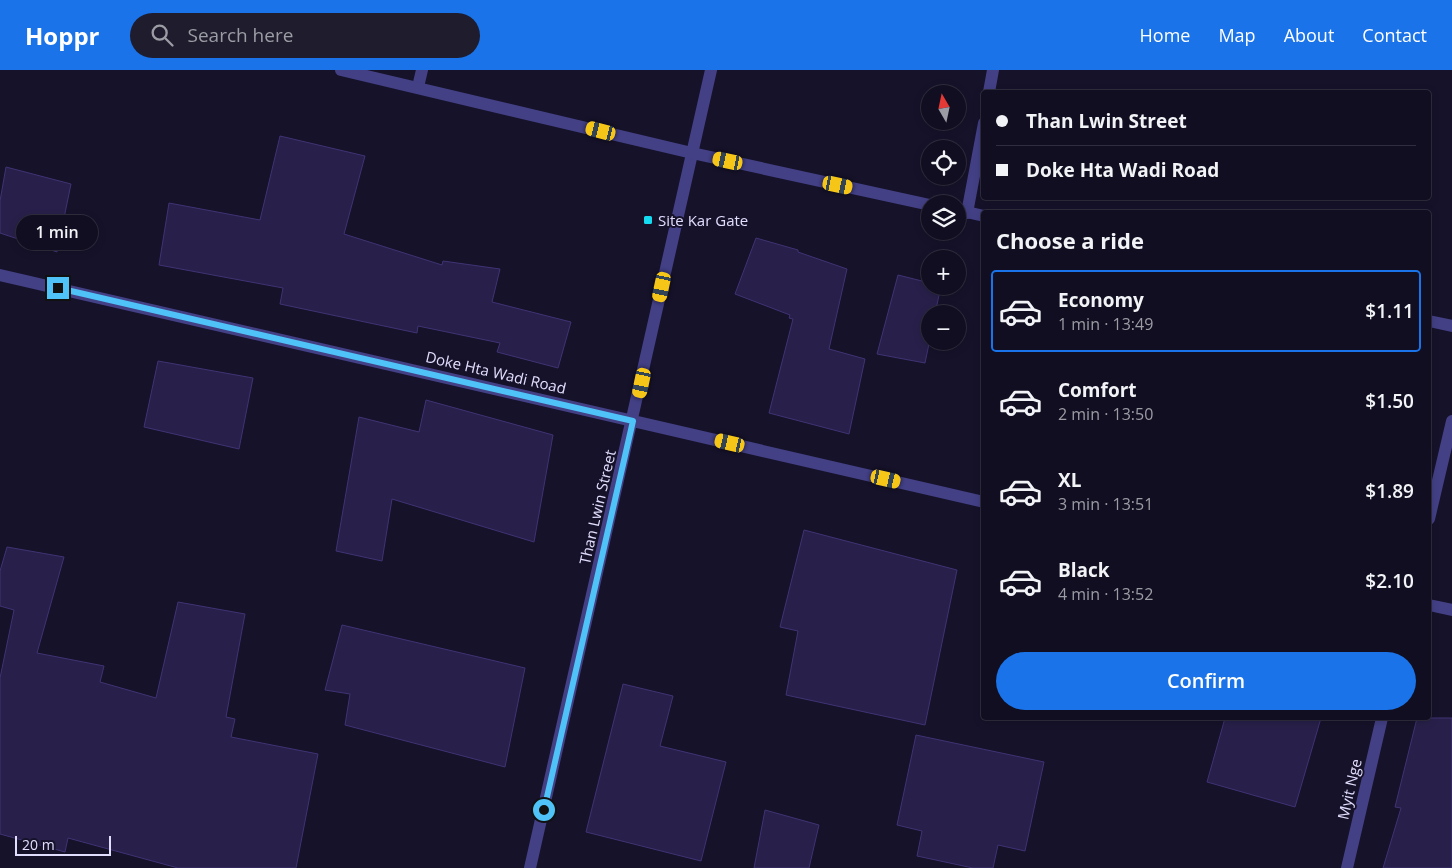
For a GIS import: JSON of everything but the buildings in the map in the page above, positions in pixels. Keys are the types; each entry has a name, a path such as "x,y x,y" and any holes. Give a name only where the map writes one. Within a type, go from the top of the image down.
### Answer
{"street":[{"path":"341,70 692,154 921,203"},
{"path":"418,87 422,70"},
{"name":"Than Lwin Street","path":"530,868 633,421 711,70"},
{"path":"989,90 993,70"},
{"path":"966,196 981,135"},
{"path":"966,213 981,215"},
{"name":"Doke Hta Wadi Road","path":"0,274 981,501"},
{"path":"1431,321 1452,326"},
{"path":"1431,510 1452,421"},
{"path":"1431,605 1452,610"},
{"name":"Myit Nge","path":"1347,868 1382,720"}],"place":[{"name":"Site Kar Gate","path":"648,220"}],"route":[{"path":"58,288 633,421 544,810"}]}
